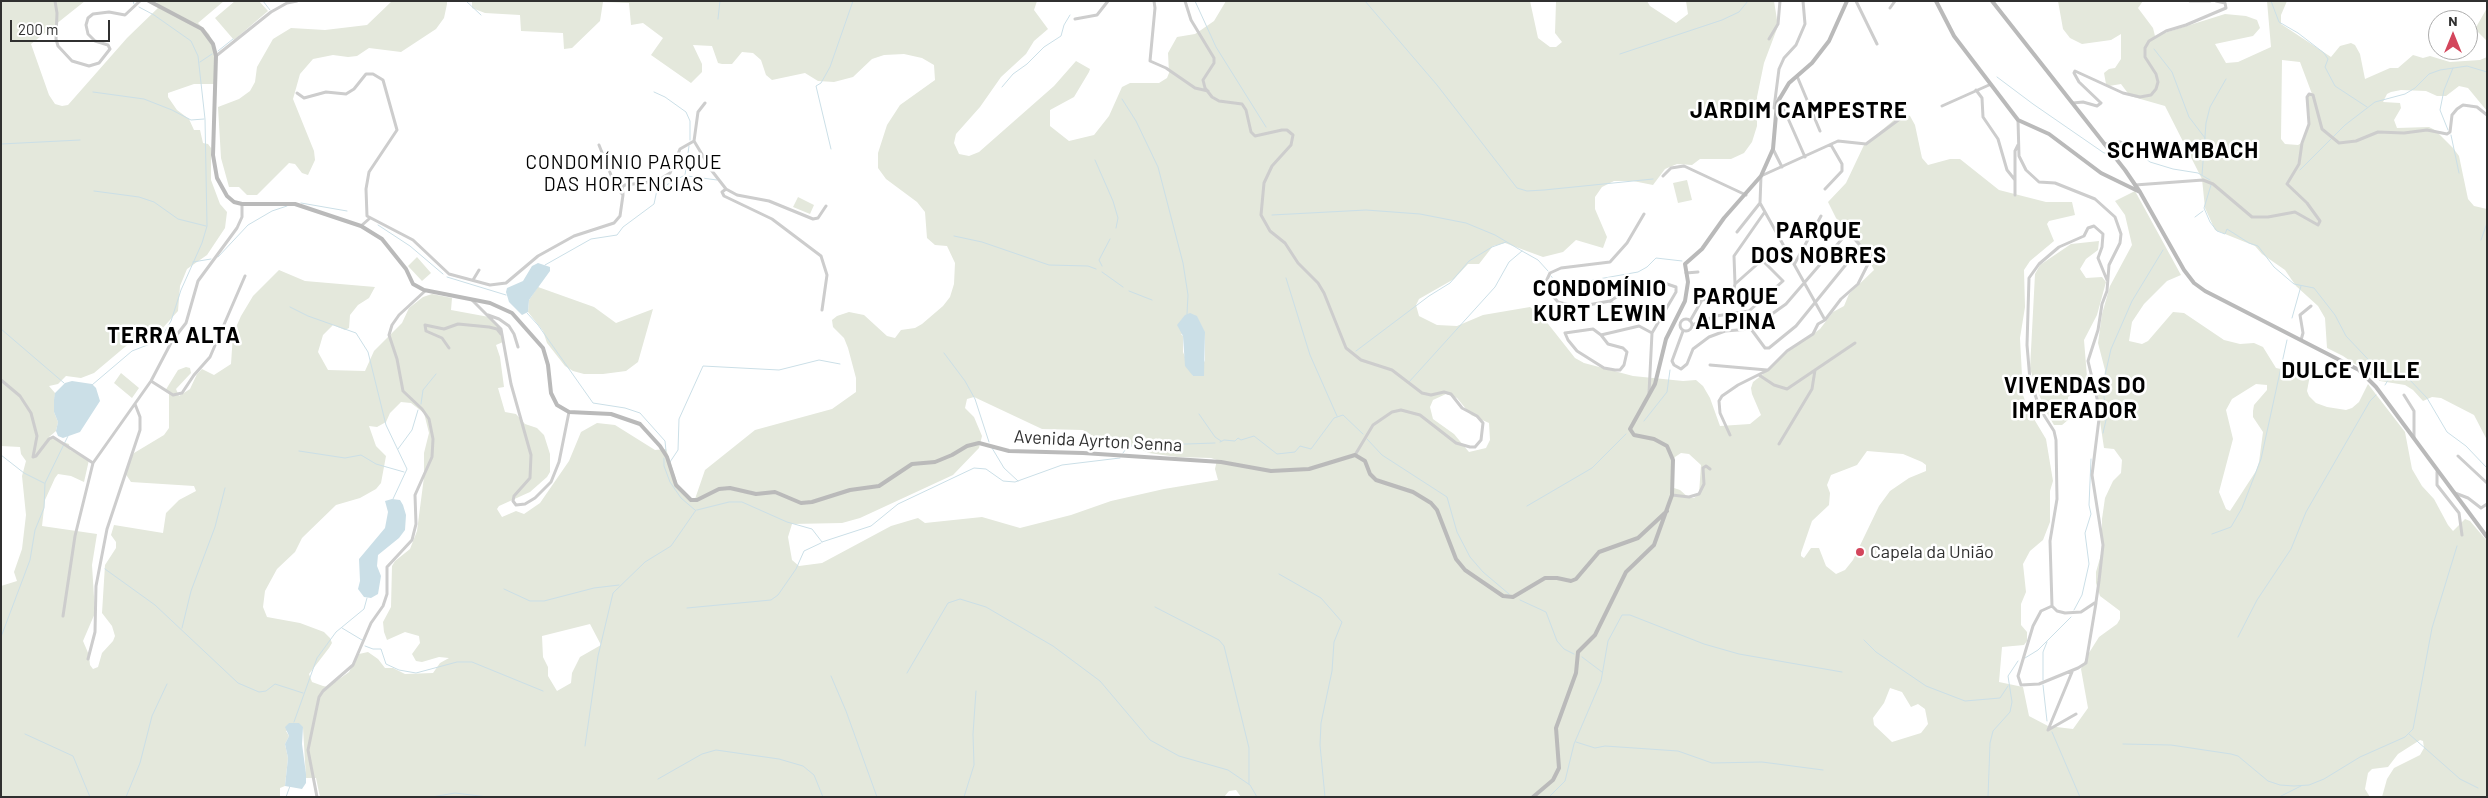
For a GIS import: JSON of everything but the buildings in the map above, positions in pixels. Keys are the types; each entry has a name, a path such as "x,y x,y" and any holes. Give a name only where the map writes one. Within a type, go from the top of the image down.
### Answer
{"street":[{"path":"55,1 57,13 56,39 58,46 72,61 90,66 99,63 110,49 108,45 95,41 88,34 86,23 88,18 93,14 110,12 125,15 140,1"},
{"path":"149,1 202,29 210,39 216,56 213,107 214,163 224,192 231,200 242,204 295,204 361,226 382,239 406,269 413,284 425,291 472,300 496,305 512,313 533,335 546,357 553,399 561,409 569,412 559,462 551,482 535,498 525,504 516,505 513,499 530,478 532,461 511,384 502,336 498,324 472,300"},
{"path":"216,56 271,12 287,3 297,1"},
{"path":"1075,19 1097,15 1108,1"},
{"path":"1154,1 1150,61 1166,68 1195,88 1208,91 1219,101 1242,104 1246,110 1251,132 1256,137 1282,130 1287,130 1293,135 1291,145 1272,166 1264,183 1261,215 1270,231 1284,243 1298,263 1318,282 1349,353 1361,360 1392,370 1422,393 1444,392 1451,394 1462,408 1477,416 1482,423 1481,440 1475,446 1470,447 1456,443 1420,415 1401,410 1392,412 1373,425 1355,455 1365,462 1370,474 1376,480 1413,492 1431,503 1437,510 1456,559 1465,570 1507,597 1519,595 1545,578 1571,581 1576,579 1599,552 1638,538 1667,511"},
{"path":"1185,1 1191,20 1214,58 1214,62 1204,76 1208,91"},
{"path":"1769,39 1778,24 1780,1"},
{"path":"1532,797 1553,780 1559,768 1556,728 1576,673 1578,652 1595,635 1626,572 1654,545 1667,511 1672,495 1673,460 1667,446 1661,442 1637,436 1630,432 1631,425 1650,394 1658,376 1666,338 1686,295 1688,282 1685,273 1686,262 1702,250 1724,218 1761,176 1773,149 1775,88 1781,63 1796,45 1804,28 1806,15 1803,1"},
{"path":"1774,108 1783,92 1812,63 1829,41 1847,1"},
{"path":"1856,1 1877,44"},
{"path":"1890,8 1895,1"},
{"path":"1936,1 1954,36 1989,85 2018,120 2049,134 2085,162 2118,182 2140,192"},
{"path":"1992,1 2125,170 2140,192 2184,270 2194,283 2205,291 2359,370 2376,387 2437,472 2487,537"},
{"path":"2190,1 2210,1"},
{"path":"2073,103 2083,102 2097,106 2101,103 2078,82 2075,71 2123,94 2140,98 2151,95 2156,90 2158,82 2156,74 2144,57 2145,48 2149,41 2166,31 2186,25 2226,8 2224,3 2216,1"},
{"path":"297,93 304,98 326,92 346,94 354,89 366,74 373,74 383,80 397,130 369,172 366,189 366,211 370,218 412,240 450,274 490,285 506,283 538,256 567,240 614,223 620,216 624,195 622,187 651,182 666,176 672,170 680,149 694,141"},
{"path":"1797,76 1820,131"},
{"path":"1942,106 1989,85"},
{"path":"1775,88 1783,92"},
{"path":"1976,90 1982,98 1983,117 1998,140 2007,170 2015,180"},
{"path":"2135,184 2203,180 2213,184 2252,217 2268,217 2295,212 2318,225 2320,221 2307,203 2287,184 2298,166 2302,143 2309,124 2307,97 2309,94 2313,95 2322,129 2339,143 2356,140 2378,132 2404,133 2427,130 2447,134 2450,132 2452,115 2456,109 2463,105 2477,107 2487,115"},
{"path":"1779,98 1805,157"},
{"path":"705,103 698,112 694,141 708,165 726,189 740,196 777,204 813,219 818,218 826,206"},
{"path":"1761,176 1843,140 1860,145 1870,143 1901,118 1905,106"},
{"path":"2018,120 2022,164 2038,181 2055,183 2095,199 2115,218 2121,238 2109,265 2107,291 2102,304 2098,330 2088,361 2100,411 2092,462 2093,486 2103,545 2087,658 2082,666 2073,671 2033,686 2019,683 2019,668 2035,620 2041,611 2052,606"},
{"path":"2104,144 2120,142 2150,153 2167,154"},
{"path":"2015,195 2015,151 2019,144"},
{"path":"600,145 615,185 624,195"},
{"path":"1825,189 1842,171 1842,164 1831,145"},
{"path":"1773,149 1782,167"},
{"path":"1663,176 1671,168 1684,166 1746,195"},
{"path":"2118,182 2124,177 2125,170"},
{"path":"1761,176 1760,203 1764,213 1794,263 1824,320"},
{"path":"726,189 722,192 724,196 772,219 821,256 827,275 822,310"},
{"path":"1737,232 1760,203"},
{"path":"62,616 75,536 93,462 151,381 169,347 186,323 200,276 237,228 242,217 242,204"},
{"path":"1683,331 1690,330 1691,323 1702,300 1730,299 1735,284 1734,256 1764,213"},
{"path":"1644,214 1627,243 1610,262 1569,266 1552,271 1547,277 1544,286 1553,299 1567,306 1577,307 1610,301 1636,285 1673,284 1677,288 1652,333 1648,386 1650,394"},
{"path":"1794,263 1821,216"},
{"path":"361,226 370,218"},
{"path":"366,229 370,218"},
{"path":"2096,602 2076,614 2057,611 2052,606 2050,541 2057,499 2056,440 2054,431 2040,409 2030,380 2027,345 2029,278 2039,264 2059,247 2085,235 2088,228 2094,226 2103,234 2102,247 2098,258 2107,280"},
{"path":"1683,320 1680,325 1683,331 1672,361 1674,365 1681,368 1686,364 1693,349 1709,336 1725,331 1751,329 1779,310 1805,283 1848,232 1861,246 1796,326 1769,348 1763,347 1751,329"},
{"path":"1730,435 1718,407 1722,396 1768,370 1787,351 1813,334 1818,324 1858,284 1872,256"},
{"path":"1677,317 1691,323 1716,316 1749,311 1783,282 1762,260 1735,284"},
{"path":"473,280 479,270"},
{"path":"1735,271 1743,277"},
{"path":"1685,273 1698,272"},
{"path":"151,381 173,395 182,393 194,375 210,357 245,276"},
{"path":"317,797 308,750 319,698 323,691 353,665 371,623 383,606 387,594 388,566 412,540 416,524 415,495 432,457 433,439 429,419 422,409 403,391 397,359 388,335 399,315 425,291"},
{"path":"1610,301 1618,309 1644,306 1663,313"},
{"path":"2300,340 2303,333 2300,315 2312,306"},
{"path":"488,315 499,319 509,326 518,347"},
{"path":"449,348 442,338 426,331 425,325 444,329 458,324 490,327 497,329 502,336"},
{"path":"1601,335 1639,326 1652,333"},
{"path":"1593,329 1601,335 1608,344 1625,350 1626,360 1620,370 1604,368 1573,347 1565,333 1593,329"},
{"path":"1759,375 1774,385 1787,389 1855,342"},
{"path":"1710,365 1768,370"},
{"path":"1779,444 1812,389 1815,370"},
{"path":"1,380 20,396 31,413 36,436 33,457 36,456 49,439 54,437 93,462"},
{"path":"2404,395 2414,411 2414,438"},
{"path":"88,659 94,638 96,586 107,528 140,430 140,417 134,404"},
{"name":"Avenida Ayrton Senna","path":"569,412 611,414 640,424 648,431 667,457 672,478 678,489 686,498 693,501 715,490 730,488 756,494 775,492 797,502 808,503 850,490 879,486 912,464 935,462 967,446 979,443 1009,451 1083,453 1221,462 1271,471 1310,469 1355,455"},
{"path":"2458,456 2487,483"},
{"path":"1672,495 1689,497 1699,494 1704,484 1703,468 1706,466 1710,469"},
{"path":"2437,472 2437,485 2459,513 2462,535"},
{"path":"2452,492 2468,498 2480,507 2485,507 2487,504"},
{"path":"2073,671 2048,730 2076,714"}],"shaded area":[{"path":"1,1 85,1 31,44 49,95 55,104 62,106 68,105 127,38 160,6 155,1 224,1 198,23 209,34 214,45 216,84 194,84 168,93 168,97 177,110 189,119 194,130 200,130 203,143 208,144 211,148 211,180 220,204 227,212 225,228 207,255 187,269 180,286 178,311 160,331 147,340 132,341 94,373 81,378 66,376 58,384 49,386 55,393 54,412 58,422 56,431 49,437 69,444 70,450 89,460 84,482 71,476 58,474 55,478 45,500 42,526 97,534 92,565 95,613 83,641 93,669 98,667 102,653 115,636 112,626 102,613 105,565 116,548 116,542 111,535 114,525 163,533 166,513 179,500 196,491 194,486 131,482 125,473 126,468 134,453 164,435 169,428 169,394 165,391 178,370 186,367 190,368 191,373 176,389 179,396 190,389 197,374 202,369 214,375 231,364 233,334 241,316 253,296 279,270 305,281 375,287 369,298 358,305 350,315 349,328 345,330 333,325 323,335 318,352 328,370 365,371 374,351 402,323 409,308 423,297 432,294 452,298 451,310 489,317 500,328 503,342 496,345 500,357 504,387 498,388 505,412 516,414 525,424 537,428 544,435 550,454 550,472 547,477 530,492 499,506 497,509 502,517 516,511 524,514 540,503 569,461 581,432 597,423 615,425 655,450 666,449 679,488 685,496 695,499 705,470 755,430 832,409 856,392 856,378 848,348 844,338 833,327 832,320 837,316 849,312 864,315 887,336 895,338 901,330 915,328 922,324 943,306 950,297 954,284 955,263 947,246 935,245 927,238 925,212 917,202 886,179 878,168 878,153 887,125 900,105 935,80 934,65 922,58 904,54 884,55 872,59 853,77 834,82 818,81 805,73 772,80 766,75 761,60 753,53 742,52 732,64 722,64 718,63 712,46 693,45 702,64 702,72 691,83 651,55 663,38 643,23 631,25 629,3 603,2 600,21 572,48 564,49 563,33 521,31 520,15 485,13 472,8 472,1 1037,1 1034,10 1048,29 1034,41 1026,54 1001,77 980,107 956,134 954,143 959,154 969,156 979,152 1054,86 1076,61 1090,69 1089,72 1074,97 1050,110 1050,126 1069,141 1094,135 1109,116 1122,87 1130,83 1159,83 1167,78 1169,73 1168,53 1177,37 1195,34 1214,21 1226,1 1530,1 1538,38 1550,47 1556,47 1562,42 1555,33 1556,2 1553,1 1647,1 1650,6 1676,23 1688,14 1686,1 1774,1 1778,26 1764,63 1757,97 1757,126 1752,142 1744,153 1731,159 1700,159 1692,165 1677,164 1665,169 1653,185 1633,181 1614,181 1602,187 1595,197 1595,209 1607,237 1603,248 1576,240 1563,252 1543,257 1505,243 1493,246 1479,264 1468,264 1454,279 1419,299 1416,305 1419,316 1437,325 1457,326 1483,315 1530,307 1545,320 1575,358 1584,363 1633,376 1683,381 1696,380 1703,386 1710,398 1720,426 1750,424 1761,415 1752,394 1753,382 1771,368 1778,359 1820,329 1833,312 1844,306 1849,294 1874,270 1868,258 1836,218 1828,202 1846,183 1864,145 1894,120 1907,115 1910,116 1915,125 1922,158 1928,165 1950,159 1960,159 1999,190 2046,202 2072,202 2075,215 2049,221 2047,224 2054,241 2030,261 2024,270 2025,307 2020,338 2023,395 2028,409 2046,439 2053,481 2050,491 2050,522 2043,540 2030,551 2023,564 2026,592 2021,604 2021,625 2027,632 2027,641 2024,645 2002,647 1999,682 2023,687 2029,716 2048,726 2073,729 2088,708 2081,669 2099,637 2117,624 2120,619 2120,611 2100,596 2096,583 2096,572 2102,551 2102,519 2105,498 2113,481 2121,473 2122,460 2114,449 2104,448 2097,401 2098,391 2104,379 2105,370 2098,343 2102,314 2110,286 2132,245 2125,215 2115,201 2135,191 2181,275 2167,281 2144,304 2132,322 2129,341 2142,344 2148,341 2173,312 2184,313 2224,340 2240,344 2254,343 2263,347 2276,368 2290,371 2307,366 2311,370 2307,391 2316,403 2346,410 2352,408 2359,402 2368,384 2405,432 2412,469 2422,486 2434,499 2448,525 2453,531 2465,519 2470,521 2487,541 2487,797 2382,797 2387,779 2394,768 2420,755 2424,748 2423,741 2420,740 2398,754 2388,767 2372,769 2368,773 2365,789 2370,797 1241,797 1236,790 1229,791 1224,797 320,797 316,778 306,778 303,728 286,731 289,736 285,744 288,758 285,786 280,788 280,797 1,797 1,586 17,581 14,572 22,549 26,515 22,476 26,461 21,454 20,447 1,446","holes":["1205,332 1205,360 1198,376 1193,376 1183,352 1183,336 1181,334","2256,384 2267,385 2267,390 2254,405 2253,411 2253,417 2263,432 2259,462 2256,471 2230,511 2226,509 2219,492 2233,439 2226,410 2232,399","1446,394 1457,398 1471,415 1489,423 1490,440 1486,448 1469,452 1454,434 1433,419 1430,407 1433,400","974,397 1042,429 1083,430 1107,444 1119,448 1128,444 1149,453 1177,457 1211,458 1217,460 1215,469 1218,480 1164,489 1111,501 1071,515 1020,528 982,517 925,523 918,518 891,526 822,563 799,566 792,560 788,537 792,524 842,523 860,518 953,475 979,448 982,436 974,417 965,408 967,399","401,402 411,403 424,413 429,433 424,453 424,477 417,531 410,549 395,561 392,566 391,607 383,622 384,632 387,640 405,632 419,636 420,643 412,654 416,661 422,662 439,657 449,658 440,663 433,673 405,674 393,668 385,668 378,659 368,652 359,654 349,672 328,687 323,686 312,682 309,674 332,643 330,638 324,632 300,623 267,617 263,607 265,591 277,569 295,552 302,538 336,505 360,498 376,489 381,483 386,456 376,446 369,426 377,427 386,422 390,413","1867,451 1903,454 1926,465 1926,471 1909,478 1890,491 1879,506 1853,560 1845,570 1836,574 1826,566 1819,548 1811,548 1804,558 1801,556 1812,521 1829,505 1830,493 1827,485 1831,475 1857,465","1681,453 1689,454 1701,465 1699,494 1694,498 1689,498 1680,490 1674,488 1671,465 1675,457","590,624 601,645 580,657 572,673 571,683 557,691 548,676 548,667 543,657 542,636","1890,688 1902,692 1911,707 1918,704 1925,709 1928,724 1921,733 1892,742 1874,725 1873,718 1884,703"]},
{"path":"235,1 259,1 268,11 234,40 215,18"},
{"path":"392,1 447,1 447,4 444,18 436,29 401,52 369,48 357,56 333,55 313,59 300,74 293,99 314,151 315,160 308,175 302,173 295,164 289,163 257,195 247,195 239,187 229,187 221,158 218,107 239,99 250,91 255,82 257,67 273,39 291,28 325,30 367,25"},
{"path":"2058,1 2143,1 2138,8 2153,28 2155,36 2225,14 2246,16 2257,20 2260,28 2253,36 2215,44 2226,63 2238,62 2271,47 2267,1 2287,1 2281,15 2281,24 2331,57 2340,46 2351,43 2355,45 2360,54 2365,79 2390,68 2398,68 2413,55 2423,58 2428,57 2428,60 2450,62 2480,60 2487,57 2487,111 2468,88 2459,86 2446,96 2437,96 2426,91 2401,90 2391,92 2387,94 2383,102 2400,103 2401,108 2394,120 2397,128 2429,127 2435,130 2453,148 2459,156 2468,199 2474,206 2487,209 2487,440 2474,415 2441,398 2432,397 2423,401 2413,390 2405,385 2380,381 2343,356 2327,348 2325,318 2318,306 2296,286 2285,270 2262,254 2255,246 2215,230 2205,208 2202,179 2165,106 2130,96 2121,84 2109,86 2106,84 2104,73 2109,69 2115,68 2121,59 2121,34 2111,40 2082,44 2070,38 2063,29","holes":["2282,60 2300,62 2312,94 2307,97 2310,119 2303,142 2298,145 2285,144 2281,139"]},
{"path":"2487,8 2487,41 2478,32 2478,24"},
{"path":"1687,180 1692,200 1678,203 1673,183"},
{"path":"798,197 814,205 810,214 793,207"},
{"path":"2099,241 2098,250 2086,259 2080,269 2086,278 2102,277 2106,282 2097,315 2084,340 2087,377 2081,390 2068,397 2068,420 2062,425 2054,425 2044,408 2030,369 2035,274 2040,265 2071,244"},
{"path":"417,257 431,273 422,281 408,266"},
{"path":"538,263 550,267 550,271 529,300 528,312 522,315 509,302 506,292 507,288 523,281 532,266"},
{"path":"538,287 594,307 616,323 653,309 638,362 626,371 603,374 584,374 573,371 565,366 547,343 543,331 528,312 529,300"},
{"path":"1190,313 1197,316 1205,332 1204,376 1193,376 1185,366 1183,336 1177,325 1185,315"},
{"path":"121,373 139,388 132,398 114,383"},
{"path":"72,381 92,384 96,388 100,401 80,432 63,438 58,436 56,431 58,422 54,412 55,393 65,383"},
{"path":"392,499 400,500 403,505 406,515 405,530 399,538 378,555 377,566 381,576 378,594 371,598 364,597 358,589 360,581 359,559 385,528 388,512 385,501"},
{"path":"289,723 299,723 303,727 302,744 306,783 302,789 285,786 288,758 285,744 289,736 285,727"}],"waterway":[{"path":"263,1 270,10"},
{"path":"466,1 481,15"},
{"path":"718,19 720,1"},
{"path":"831,149 816,86 821,83 830,67 853,1"},
{"path":"1195,1 1216,47 1266,127"},
{"path":"1365,1 1437,85 1517,188 1527,191 1544,190 1653,179"},
{"path":"1620,54 1722,20 1739,12 1748,1"},
{"path":"2271,1 2279,22 2298,33 2324,53 2328,59 2325,67 2335,86 2367,107"},
{"path":"92,385 132,351 150,344 164,333 171,321 181,290 202,243 207,226 205,119 198,56 191,41 154,15 139,7"},
{"path":"1002,87 1013,74 1027,64 1044,47 1061,36 1064,25 1070,15"},
{"path":"218,51 233,39"},
{"path":"2154,49 2172,72 2189,117 2205,138"},
{"path":"200,62 212,54"},
{"path":"2300,170 2345,125 2375,102 2405,94 2415,88 2429,74 2440,70 2467,66 2487,72"},
{"path":"2448,130 2440,110 2444,90 2453,68"},
{"path":"1997,77 2104,153 2108,153"},
{"path":"2202,175 2206,123 2210,107 2226,79"},
{"path":"93,92 144,99 191,120 204,119"},
{"path":"654,92 665,97 686,112 690,121 690,140"},
{"path":"1122,99 1136,121 1158,167 1183,263 1188,295 1187,314"},
{"path":"2451,135 2459,173"},
{"path":"1,144 80,140"},
{"path":"545,265 591,239 617,235 623,227 654,204 657,190 685,175 689,146"},
{"path":"2123,153 2141,155 2150,162 2173,169 2198,173 2210,180"},
{"path":"1095,160 1113,201 1118,218 1116,228"},
{"path":"687,176 717,180"},
{"path":"2211,185 2204,208 2210,222 2217,231 2225,234 2227,229 2249,243 2258,246 2274,267 2294,284 2314,288 2335,315 2346,336 2382,374 2408,378 2427,398 2447,432 2466,446 2487,468"},
{"path":"94,191 139,197 154,202 178,219 206,226"},
{"path":"301,203 347,211"},
{"path":"218,257 248,225 272,211 287,206"},
{"path":"1272,215 1366,210 1420,214 1466,223 1495,235 1538,260 1548,271"},
{"path":"2195,217 2203,211"},
{"path":"2481,240 2487,223"},
{"path":"378,225 410,246 443,274"},
{"path":"954,236 982,242 1049,265 1088,266 1096,269"},
{"path":"1102,266 1099,260 1110,239"},
{"path":"1356,351 1429,296 1450,283 1469,261 1492,247 1506,242"},
{"path":"2103,433 2106,420 2103,384 2111,349 2132,301 2163,250"},
{"path":"1409,382 1495,287 1509,262 1522,251"},
{"path":"1551,276 1560,287 1577,291 1593,280 1638,272 1647,267 1656,258 1682,261"},
{"path":"193,262 211,259"},
{"path":"1102,272 1123,287"},
{"path":"447,277 506,295"},
{"path":"1286,278 1310,355 1337,416"},
{"path":"2292,318 2301,286"},
{"path":"1129,291 1152,300"},
{"path":"290,307 308,316 356,333 368,352 386,425 407,469 393,499"},
{"path":"527,313 538,325 593,403 625,408 640,413 665,441 666,451"},
{"path":"1,329 64,383"},
{"path":"2212,534 2231,527 2242,508 2261,459 2287,340"},
{"path":"944,353 965,381 975,399 989,442"},
{"path":"670,462 678,450 679,419 703,366 779,370 819,360 840,364"},
{"path":"1644,421 1667,392 1670,370"},
{"path":"421,404 423,390 436,374"},
{"path":"2385,385 2390,377"},
{"path":"2238,637 2257,600 2291,549 2306,512 2370,401 2376,395"},
{"path":"398,449 412,430 418,410"},
{"path":"1199,414 1215,437 1221,441"},
{"path":"1220,442 1224,440 1235,441 1238,438 1241,440 1254,436 1277,454 1295,452 1300,446 1311,449 1334,418 1343,415 1363,434"},
{"path":"1527,506 1592,468 1626,434"},
{"path":"1,637 30,560 35,530 44,508 45,483 68,436"},
{"path":"1367,439 1382,455 1447,497 1457,532 1470,557 1483,572 1509,594"},
{"path":"1123,453 1128,446 1215,443"},
{"path":"992,448 1004,468 1018,481"},
{"path":"299,451 345,458 361,455 376,464 404,472"},
{"path":"1,455 24,473 44,483"},
{"path":"664,458 664,466 670,482 681,498 695,510"},
{"path":"822,542 871,526 898,504 974,468 986,469 1003,481 1015,482 1062,465 1120,458"},
{"path":"2074,610 2082,595 2089,564 2085,533 2091,514 2089,505 2091,459"},
{"path":"182,628 191,591 215,527 225,488"},
{"path":"697,510 729,502 742,502 787,522 812,529 822,542"},
{"path":"585,746 598,656 613,593 645,562 671,546 696,510"},
{"path":"687,608 771,600 778,595 796,569 804,551 821,543"},
{"path":"2123,744 2171,745 2231,754 2238,756 2268,781 2280,785 2294,786 2309,785 2324,779 2360,757 2405,737 2413,729 2432,628 2457,546"},
{"path":"105,569 155,605 238,683 259,692 266,691 275,684 303,693"},
{"path":"1279,574 1321,598 1342,622 1334,642 1332,671 1321,723 1320,745 1325,797"},
{"path":"504,589 530,601 544,601 594,588 619,585"},
{"path":"294,722 317,658 336,632 364,609 367,598"},
{"path":"907,673 948,603 960,599 986,607 1053,646 1100,681 1150,740 1179,756 1228,770 1250,785 1257,797"},
{"path":"1520,600 1546,612 1557,641 1564,649 1574,654"},
{"path":"1155,607 1219,640 1224,646 1249,748 1249,784"},
{"path":"1549,797 1565,781 1574,744 1601,681 1608,641 1622,615 1630,615 1704,644 1739,654 1842,672"},
{"path":"2025,658 2038,650 2071,617"},
{"path":"342,628 362,640"},
{"path":"1864,640 1876,652 1926,686 1965,701 2000,698 2008,686"},
{"path":"2043,680 2043,652 2047,642"},
{"path":"365,646 381,649 386,664 399,670 416,673 457,662 472,662 543,691"},
{"path":"1582,657 1602,672"},
{"path":"1988,797 1990,743 1993,731 2010,712 2012,702 2008,676 2018,661"},
{"path":"831,676 846,711 877,797"},
{"path":"126,797 140,763 152,716 167,684"},
{"path":"2043,685 2047,721"},
{"path":"964,797 974,765 973,734 976,691"},
{"path":"2052,732 2080,797"},
{"path":"25,734 73,756 90,797"},
{"path":"2409,734 2460,779 2478,788"},
{"path":"1576,742 1595,748 1605,746 1678,751 1712,763 1762,762 1823,770"},
{"path":"658,779 702,754 716,750 779,759 803,766 814,775 823,797"},
{"path":"286,797 290,786"},
{"path":"2279,797 2301,786"},
{"path":"432,797 455,793 488,797"}],"place":[{"name":"Capela da União","path":"1860,552"}],"district":[{"name":"JARDIM CAMPESTRE","path":"1799,111"},
{"name":"SCHWAMBACH","path":"2183,151"},
{"name":"CONDOMÍNIO PARQUE DAS HORTENCIAS","path":"624,174"},
{"name":"PARQUE DOS NOBRES","path":"1819,244"},
{"name":"CONDOMÍNIO KURT LEWIN","path":"1600,302"},
{"name":"PARQUE ALPINA","path":"1736,310"},
{"name":"TERRA ALTA","path":"174,336"},
{"name":"DULCE VILLE","path":"2351,371"},
{"name":"VIVENDAS DO IMPERADOR","path":"2075,398"}]}
